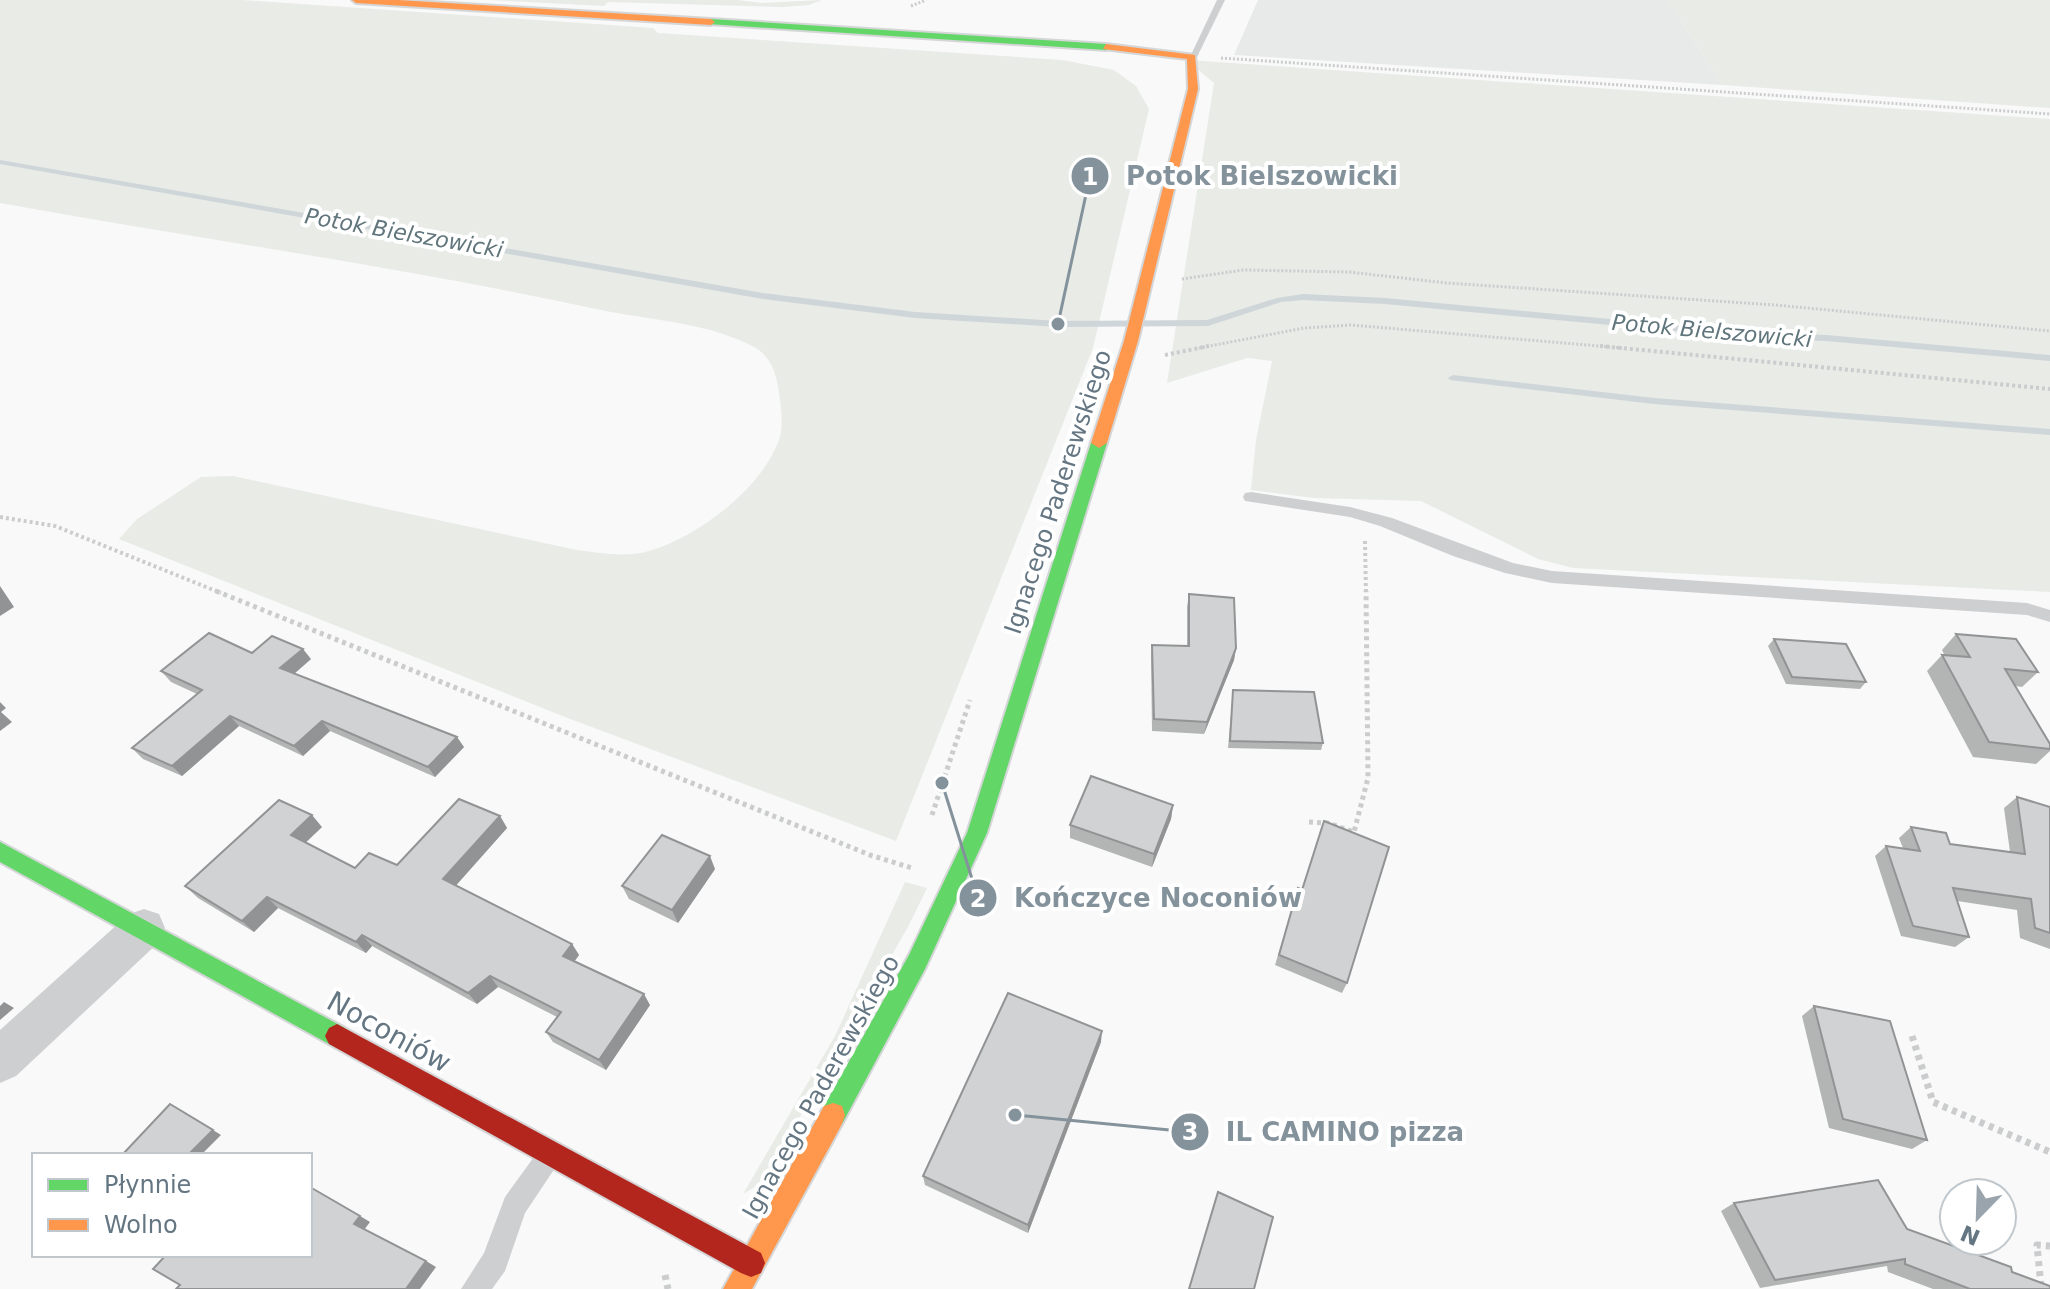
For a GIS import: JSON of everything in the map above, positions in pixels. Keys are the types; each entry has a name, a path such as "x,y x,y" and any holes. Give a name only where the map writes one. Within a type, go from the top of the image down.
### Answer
{"main road":[{"path":"356,0 470,3 1121,48 1192,57"},
{"path":"785,27 836,10 832,30"},
{"path":"832,30 868,11 888,34"},
{"name":"Ignacego Paderewskiego","path":"737,1289 910,976 977,833 1129,348 1193,89 1192,57"},
{"name":"Noconiów","path":"0,851 751,1263"}],"street":[{"path":"0,1060 144,928"}],"lane":[{"path":"1192,57 1221,0"},
{"path":"1251,497 1350,512 1386,522 1511,569 1552,577 2027,609 2050,616"},
{"path":"475,1289 495,1261 514,1206 552,1153"}],"path":[{"path":"911,6 926,0"},
{"path":"1192,57 2050,114"},
{"path":"1146,282 1243,270 1349,272 1447,283 1775,305 2050,331"},
{"path":"1129,348 1184,354 1304,328 1351,325 2050,389"},
{"path":"0,517 55,526 870,855 957,881"},
{"path":"1309,822 1317,820 1354,832 1368,778 1365,548 1367,536 1386,522"},
{"path":"932,815 970,700"},
{"path":"1912,1036 1933,1102 2050,1152"},
{"path":"2041,1287 2037,1245 2050,1246"}],"shaded area":[{"path":"0,0 242,0 653,28 658,33 1062,60 1114,70 1136,86 1149,109 1093,348 896,841 565,717 119,539 137,519 201,477 233,476 577,550 622,555 649,551 707,523 726,509 758,476 781,435 778,385 772,366 760,351 736,339 697,327 373,266 0,203"},
{"path":"490,0 737,0 762,3 822,0 809,5 782,7 608,2 604,6"},
{"path":"1258,0 1668,0 1722,85 1234,55"},
{"path":"1668,0 2050,0 2050,108 1722,85"},
{"path":"1187,60 2050,119 2050,592 1573,568 1538,559 1421,501 1314,498 1251,490 1256,440 1272,361 1247,358 1167,383 1214,83"},
{"path":"905,882 927,888 909,925 763,1182 743,1194 835,1036"}],"building":[{"path":"1189,594 1234,598 1236,648 1207,722 1154,719 1152,645 1189,646"},
{"path":"209,633 252,653 272,636 303,649 280,668 457,737 428,767 322,721 294,746 230,716 172,766 132,748 202,690 161,671"},
{"path":"1956,634 2016,639 2038,672 2005,669 2050,744 2050,749 1989,742 1942,655 1970,657"},
{"path":"1774,639 1846,644 1866,682 1792,677"},
{"path":"1233,690 1314,692 1323,743 1230,741"},
{"path":"1091,776 1173,805 1154,854 1070,825"},
{"path":"2017,797 2050,807 2050,933 2035,928 2031,899 1953,888 1969,937 1913,926 1886,846 1920,851 1911,827 1946,833 1950,844 2025,854"},
{"path":"459,799 500,816 443,879 572,944 563,956 644,994 599,1060 546,1032 561,1012 490,976 468,993 362,935 356,942 267,897 242,921 185,886 279,800 312,815 291,835 355,868 369,853 397,865"},
{"path":"1324,821 1389,847 1347,983 1279,955 1298,888 1302,890"},
{"path":"662,835 710,856 672,910 622,886"},
{"path":"1008,993 1102,1031 1028,1225 923,1176"},
{"path":"1814,1006 1890,1021 1927,1140 1843,1119"},
{"path":"170,1104 213,1130 190,1153 124,1153"},
{"path":"1878,1180 1907,1229 1938,1240 1938,1257 1984,1257 2011,1267 2012,1272 2050,1286 2050,1289 1970,1289 1905,1264 1905,1259 1775,1280 1734,1203"},
{"path":"312,1188 360,1216 354,1224 426,1261 406,1289 176,1289 180,1285 153,1269 164,1257 312,1257"},
{"path":"1218,1192 1273,1217 1254,1289 1189,1289"}],"waterway":[{"name":"Potok Bielszowicki","path":"0,162 763,296 915,315 1058,324 1208,323 1280,300 1303,297 1385,301 1761,336 1826,338 2050,358"},
{"path":"1453,378 1654,401 2050,432"}],"traffic: fast":[{"path":"711,22 1106,47"},
{"path":"833,1115 917,962 977,833 1099,443"},
{"path":"0,851 337,1036"}],"traffic: slow":[{"path":"356,0 711,22"},
{"path":"1099,443 1131,341 1193,89 1192,57 1106,47"},
{"path":"737,1289 833,1115"}],"traffic: jam":[{"path":"337,1036 751,1263"}],"place":[{"name":"Potok Bielszowicki","path":"1058,324"},
{"name":"Kończyce Noconiów","path":"942,783"},
{"name":"IL CAMINO pizza","path":"1015,1115"}]}
